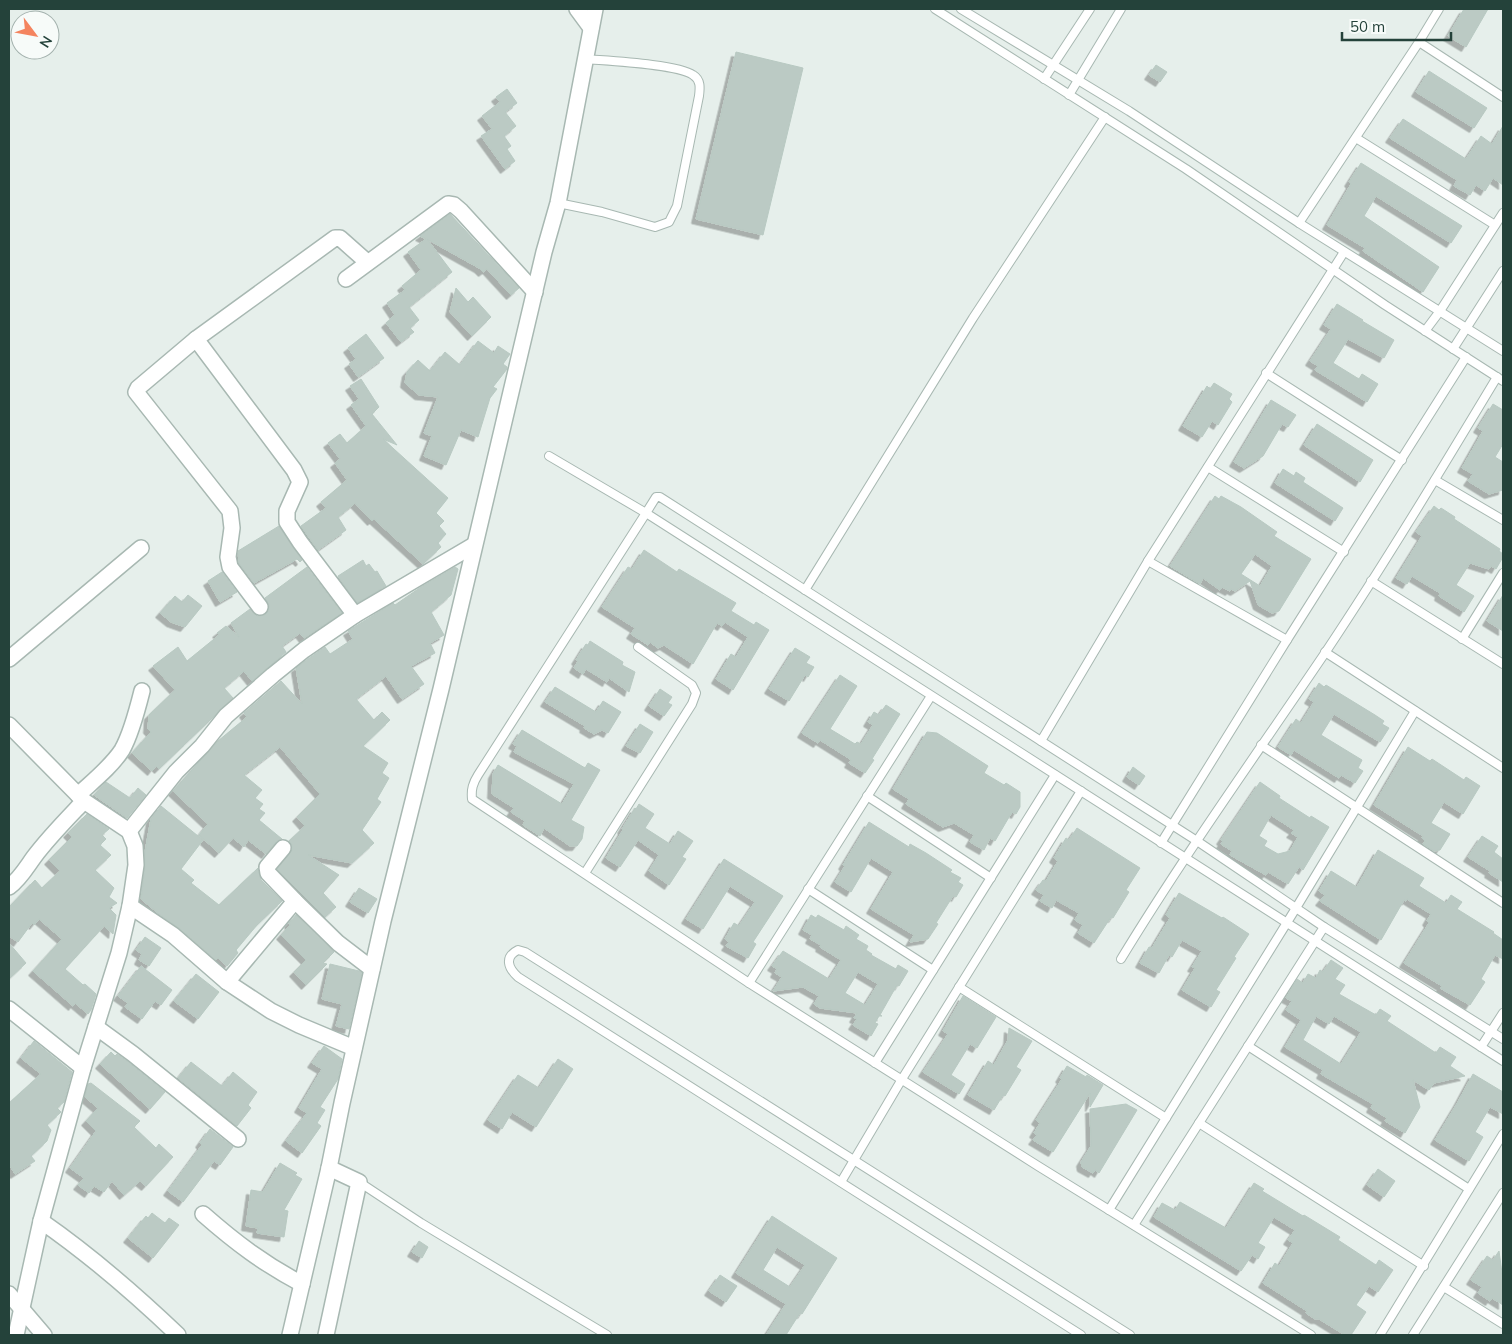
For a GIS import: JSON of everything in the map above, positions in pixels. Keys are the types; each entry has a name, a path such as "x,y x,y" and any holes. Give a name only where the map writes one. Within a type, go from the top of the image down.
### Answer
{"street":[{"path":"577,9 591,28"},
{"path":"290,1335 329,1168 382,921 558,203 595,9"},
{"path":"346,279 448,204 458,207 535,292"},
{"path":"260,607 230,567 228,557 232,528 230,511 136,392 138,388 196,339 335,238 340,238 368,262"},
{"path":"196,339 294,470 300,482 287,511 287,522 355,615"},
{"path":"129,831 176,772 202,746 226,716 304,650 355,615 474,545"},
{"path":"9,659 141,548"},
{"path":"9,887 17,881 81,798 122,750 142,691"},
{"path":"9,725 81,798 129,831 135,846 136,865 130,906 119,953 83,1068 41,1221 16,1335"},
{"path":"284,848 267,867 272,879 338,944 372,969"},
{"path":"227,982 295,902"},
{"path":"130,906 172,935 227,982 271,1011 354,1048"},
{"path":"9,1009 83,1068"},
{"path":"96,1027 133,1054 238,1139"},
{"path":"326,1335 359,1182 329,1168"},
{"path":"204,1214 248,1252 271,1268 302,1284"},
{"path":"41,1221 67,1239 121,1283 178,1335"},
{"path":"9,1294 44,1335"}],"lane":[{"path":"935,9 1186,169 1333,270 1500,379 1325,652 1197,841 1121,959"},
{"path":"961,9 1137,117 1344,252 1503,351"},
{"path":"1044,79 1090,9"},
{"path":"1069,95 1122,9"},
{"path":"1299,223 1439,9"},
{"path":"1418,42 1503,97"},
{"path":"558,203 602,212 655,227 669,222 677,206 699,96 700,84 694,75 677,68 585,59"},
{"path":"805,590 973,318 1105,117"},
{"path":"1356,138 1495,225"},
{"path":"1425,331 1440,311 1503,212"},
{"path":"1041,741 1148,561 1344,252"},
{"path":"1453,349 1503,271"},
{"path":"1161,843 1466,358"},
{"path":"1266,373 1402,460"},
{"path":"549,456 646,513 1503,1061"},
{"path":"1208,467 1344,552"},
{"path":"1434,480 1503,520"},
{"path":"1311,1335 749,983 472,799 471,791 478,775 646,513 653,499 660,497 1197,841 1324,927 1503,1039"},
{"path":"1148,561 1287,640"},
{"path":"1462,639 1503,572"},
{"path":"1371,581 1503,664"},
{"path":"585,873 692,704 696,693 692,685 638,647"},
{"path":"1325,652 1503,768"},
{"path":"749,983 931,696"},
{"path":"1110,1210 1415,711"},
{"path":"1261,745 1503,903"},
{"path":"875,1063 1056,775"},
{"path":"841,1182 1081,791"},
{"path":"867,796 991,878"},
{"path":"808,889 933,970"},
{"path":"1134,1225 1324,927"},
{"path":"1081,1335 518,976 512,972 508,959 510,955 518,950 525,952 1130,1335"},
{"path":"959,987 1166,1118"},
{"path":"1482,1047 1503,1013"},
{"path":"1248,1046 1469,1189"},
{"path":"1199,1123 1424,1266"},
{"path":"1380,1335 1424,1266 1503,1134"},
{"path":"359,1182 422,1224 608,1335"},
{"path":"1413,1335 1503,1194"},
{"path":"1444,1286 1503,1324"}],"building":[{"path":"1464,9 1488,9 1466,47 1448,36"},
{"path":"736,52 803,68 763,235 696,219"},
{"path":"1156,65 1167,72 1160,82 1149,75"},
{"path":"1429,71 1487,108 1474,128 1416,92"},
{"path":"507,89 517,103 505,112 516,126 504,136 511,146 507,149 515,161 505,169 481,136 492,129 482,116 500,102 496,97"},
{"path":"1403,119 1466,159 1481,136 1492,144 1503,126 1503,185 1493,178 1485,191 1476,185 1470,195 1454,186 1457,180 1390,138"},
{"path":"1361,163 1462,226 1451,243 1376,196 1364,216 1439,267 1423,292 1363,251 1365,248 1327,225"},
{"path":"450,214 519,288 511,295 487,269 483,272 427,239 452,272 409,307 419,320 410,328 414,332 401,342 386,323 395,315 387,303 405,290 402,286 421,270 408,252 426,239 420,236"},
{"path":"456,288 468,302 473,297 491,317 472,336 450,312"},
{"path":"1337,304 1394,340 1384,358 1348,339 1333,363 1359,379 1362,374 1378,384 1367,402 1315,370 1318,366 1310,361 1331,329 1324,325"},
{"path":"366,334 384,358 358,377 349,364 356,359 348,348"},
{"path":"478,341 494,353 498,346 510,354 503,364 507,369 493,387 497,389 490,398 478,437 461,430 446,465 424,456 432,436 424,433 438,397 419,395 405,383 407,372 418,360 430,371 445,352 460,365"},
{"path":"361,379 379,407 372,414 397,445 383,439 448,498 436,513 444,521 439,526 446,534 438,543 441,547 423,564 374,519 372,521 355,503 338,517 346,530 318,550 301,526 326,508 321,502 347,480 335,463 340,459 328,443 340,434 347,443 366,426 351,405 359,399 350,386"},
{"path":"1214,383 1232,394 1229,399 1232,402 1218,425 1212,421 1202,437 1183,426 1207,386 1210,389"},
{"path":"1271,400 1296,415 1288,427 1282,424 1263,456 1244,468 1234,462"},
{"path":"1493,404 1503,410 1503,444 1495,457 1503,462 1503,490 1489,494 1468,481 1473,474 1462,468 1483,431 1478,428"},
{"path":"1317,424 1373,460 1360,482 1304,445"},
{"path":"1283,469 1294,476 1296,472 1305,478 1303,482 1343,508 1335,521 1275,483"},
{"path":"1215,496 1219,499 1221,496 1241,507 1277,532 1274,536 1311,559 1279,611 1272,613 1258,605 1250,581 1235,591 1222,587 1220,590 1203,578 1200,584 1170,566","holes":["1255,554 1272,566 1260,586 1241,574"]},
{"path":"1434,506 1455,517 1454,519 1500,549 1499,551 1503,554 1496,569 1491,566 1489,569 1470,563 1456,585 1474,596 1464,612 1439,596 1440,593 1412,576 1407,584 1396,578 1422,536 1416,532"},
{"path":"279,526 302,560 300,562 297,559 254,583 239,563 238,551"},
{"path":"644,550 677,572 679,569 736,603 731,611 754,625 756,622 769,630 733,690 716,679 731,654 736,657 748,637 725,622 722,626 717,623 693,664 664,645 658,648 650,642 648,645 631,634 635,628 602,607 628,567 632,569"},
{"path":"363,560 366,566 369,564 375,572 377,571 386,586 357,603 338,576"},
{"path":"307,567 342,613 304,638 300,633 282,646 286,652 252,681 244,671 224,688 233,698 159,769 156,766 152,771 132,753 151,732 148,729 149,715 175,690 153,666 178,647 187,661 219,635 217,633 226,626 239,637 231,623 250,609 257,616 265,615 269,606 265,598"},
{"path":"455,567 458,569 451,595 431,612 444,635 430,643 435,653 411,666 424,684 402,699 386,676 356,699 374,720 382,712 390,720 363,746 388,763 382,773 389,778 377,799 381,802 362,830 374,843 352,863 308,855 339,875 323,893 336,907 325,917 277,869 292,850 292,845 289,841 305,826 297,817 320,794 280,747 244,775 262,790 255,798 263,804 259,809 265,813 259,820 282,839 276,842 266,854 248,840 244,847 233,838 219,853 199,835 208,824 173,791 218,741 247,717 244,713 281,681 302,704 296,668 325,647 330,654 353,639 348,631 393,603 395,605"},
{"path":"222,572 237,592 220,602 208,581"},
{"path":"188,595 202,606 185,627 171,622 160,613 175,596 182,602"},
{"path":"1503,595 1503,631 1487,621"},
{"path":"590,641 623,662 622,665 635,672 629,692 609,678 607,682 586,669 583,674 574,668 578,661 576,660"},
{"path":"795,648 810,657 806,663 814,667 808,677 805,675 789,701 769,689"},
{"path":"840,675 857,686 830,729 855,744 857,742 861,744 873,725 868,722 874,712 879,715 886,705 900,714 865,773 849,763 851,760 847,757 820,740 818,743 802,733"},
{"path":"1319,683 1324,687 1326,685 1375,715 1384,721 1382,724 1389,728 1380,742 1334,714 1321,735 1362,760 1358,768 1363,771 1355,783 1341,775 1339,778 1294,750 1291,755 1278,747 1296,719 1301,723 1314,702 1309,699"},
{"path":"555,687 596,712 603,701 621,712 608,733 602,730 594,734 584,728 585,726 545,702"},
{"path":"660,689 672,697 668,703 672,705 664,716 649,706"},
{"path":"640,724 653,732 640,753 626,746"},
{"path":"522,730 585,768 588,763 600,770 571,820 584,827 582,839 577,846 570,846 544,828 540,836 523,825 525,821 511,812 514,808 492,794 493,774 498,765 562,804 574,784 514,752 517,746 513,744"},
{"path":"927,732 937,733 988,766 984,773 1020,792 1020,807 1016,814 1012,812 995,841 990,838 984,850 970,842 974,835 954,823 943,827 906,804 909,799 893,789"},
{"path":"1408,747 1430,761 1432,759 1464,780 1466,777 1480,786 1463,814 1444,802 1431,823 1450,834 1440,850 1434,851 1423,844 1425,841 1422,838 1423,836 1374,805"},
{"path":"1133,767 1145,776 1139,785 1127,777"},
{"path":"106,782 130,798 138,788 146,795 127,818 94,795"},
{"path":"1260,782 1280,796 1279,798 1310,818 1311,816 1329,827 1303,870 1299,867 1288,884 1268,872 1266,875 1230,855 1232,851 1221,844 1223,841 1221,840","holes":["1271,815 1294,830 1291,833 1298,837 1290,851 1278,854 1264,846 1267,841 1259,836"]},
{"path":"639,804 654,814 645,828 670,844 678,831 693,841 682,857 686,859 669,885 649,871 659,855 638,840 620,867 606,858"},
{"path":"161,806 203,840 181,869 194,880 191,883 219,905 258,868 261,880 282,901 257,925 236,950 238,953 227,966 218,958 216,960 141,899 145,852 151,819"},
{"path":"87,814 109,829 102,835 106,839 100,845 111,855 95,870 114,888 109,897 117,903 109,908 116,915 113,934 104,926 65,969 96,994 88,1014 75,1003 73,1006 33,971 62,939 39,919 34,925 32,923 18,942 9,936 9,907 35,880 42,888 60,871 49,860 72,837 68,833"},
{"path":"869,822 909,847 910,844 926,853 952,870 950,872 961,878 958,882 963,885 956,897 953,896 928,939 910,942 914,935 871,909 893,872 871,858 851,892 835,882"},
{"path":"1077,828 1140,868 1126,890 1129,892 1113,918 1111,917 1094,943 1078,933 1083,925 1075,920 1079,913 1056,900 1052,908 1040,901 1044,895 1036,890 1043,880 1046,881 1058,861 1054,858 1066,838 1069,840"},
{"path":"1482,836 1498,846 1494,852 1503,859 1503,882 1468,857"},
{"path":"1378,850 1424,878 1419,886 1446,903 1451,895 1462,902 1457,909 1494,932 1503,940 1503,959 1495,955 1481,979 1485,982 1470,1005 1440,988 1442,986 1404,963 1429,923 1427,921 1431,914 1407,899 1406,901 1404,900 1381,940 1320,901 1325,895 1319,891 1331,871 1357,887"},
{"path":"724,859 783,896 753,942 756,944 748,958 726,946 729,942 725,939 734,923 739,926 755,902 730,886 703,929 686,919"},
{"path":"359,888 377,899 368,913 350,902"},
{"path":"1179,893 1223,917 1249,934 1216,990 1220,992 1211,1007 1182,990 1195,968 1192,967 1202,951 1182,940 1172,957 1169,955 1159,973 1140,963 1149,947 1152,948 1170,918 1166,915"},
{"path":"296,915 334,952 323,963 327,964 306,985 294,972 306,960 281,935"},
{"path":"811,915 816,918 818,915 844,930 846,926 859,935 856,939 868,946 866,950 871,955 896,969 898,965 908,971 899,986 897,985 880,1015 882,1016 879,1016 875,1023 878,1024 871,1036 853,1025 857,1019 854,1018 857,1013 820,1008 814,1004 819,996 803,987 773,991 782,977 775,973 777,969 772,966 783,951 829,979 841,960 820,947 821,945 810,939 812,935 803,930","holes":["858,972 878,984 865,1005 845,993"]},
{"path":"145,937 161,948 149,966 139,960 142,954 136,950"},
{"path":"9,943 26,963 9,979"},
{"path":"1331,960 1343,968 1335,979 1345,985 1339,994 1376,1015 1380,1009 1391,1016 1387,1021 1436,1053 1440,1047 1456,1057 1450,1066 1465,1076 1434,1083 1429,1090 1413,1080 1420,1107 1405,1133 1385,1121 1387,1118 1371,1108 1373,1104 1321,1074 1323,1070 1285,1047 1301,1020 1286,1010 1292,1001 1286,998 1297,979 1303,983 1308,974 1316,978 1320,970 1323,972","holes":["1316,1016 1329,1024 1334,1016 1361,1032 1341,1064 1303,1040"]},
{"path":"330,964 362,973 349,1029 336,1026 342,1004 322,999"},
{"path":"141,966 172,990 161,1005 155,1001 142,1019 125,1007 128,1003 118,996"},
{"path":"196,974 219,992 198,1019 174,1001"},
{"path":"963,996 996,1017 977,1048 970,1044 951,1075 965,1084 959,1094 923,1072 948,1034 943,1031"},
{"path":"1009,1028 1032,1041 1016,1067 1021,1070 994,1110 968,1095 988,1061 994,1065 1008,1040"},
{"path":"34,1041 72,1072 64,1102 57,1108 61,1112 47,1125 51,1130 47,1141 31,1156 35,1161 15,1174 9,1164 9,1103 41,1074 21,1058"},
{"path":"324,1046 342,1059 338,1079 320,1107 325,1110 317,1123 321,1126 302,1153 286,1141 307,1113 299,1108 322,1069 312,1063"},
{"path":"111,1052 115,1056 117,1054 127,1061 165,1092 150,1109 100,1064"},
{"path":"558,1059 573,1069 536,1127 512,1112 502,1129 488,1120 518,1075 539,1088"},
{"path":"191,1062 222,1086 233,1072 257,1092 248,1105 251,1108 237,1126 178,1078"},
{"path":"1067,1066 1103,1085 1090,1107 1090,1093 1053,1152 1033,1140 1037,1135 1034,1133 1040,1123 1036,1120 1062,1079 1060,1078"},
{"path":"1473,1074 1503,1092 1503,1114 1490,1107 1475,1132 1483,1137 1469,1161 1435,1140"},
{"path":"91,1083 140,1121 134,1127 156,1148 159,1144 173,1157 146,1186 140,1181 124,1195 112,1181 104,1192 94,1186 89,1193 78,1185 84,1178 70,1168 96,1131 86,1121 98,1108 85,1097 88,1084"},
{"path":"1126,1104 1137,1110 1099,1173 1095,1170 1093,1173 1082,1167 1081,1162 1091,1146 1090,1109"},
{"path":"210,1129 233,1147 220,1165 214,1161 183,1202 168,1191 202,1145 200,1143"},
{"path":"280,1163 297,1173 295,1175 302,1179 284,1210 288,1211 284,1237 257,1233 258,1228 246,1226 251,1190 263,1192"},
{"path":"1378,1169 1395,1181 1384,1197 1367,1185"},
{"path":"1254,1183 1264,1189 1262,1191 1340,1237 1338,1240 1376,1265 1379,1260 1393,1270 1378,1292 1369,1286 1356,1305 1366,1312 1351,1335 1345,1335 1319,1319 1315,1319 1306,1313 1307,1311 1263,1283 1275,1263 1279,1266 1293,1243 1288,1240 1295,1230 1274,1217 1258,1243 1265,1247 1258,1259 1252,1255 1241,1271 1154,1217 1162,1203 1175,1210 1180,1202 1226,1228"},
{"path":"152,1213 165,1223 169,1218 179,1225 153,1258 128,1238 146,1216 148,1218"},
{"path":"772,1216 837,1258 802,1314 800,1313 786,1335 766,1335 786,1304 736,1273","holes":["777,1247 805,1265 790,1287 763,1270"]},
{"path":"419,1241 428,1247 422,1258 412,1252"},
{"path":"1499,1251 1503,1280 1503,1305 1492,1298 1490,1301 1478,1293 1482,1287 1471,1280 1487,1256 1493,1260"},
{"path":"720,1275 737,1286 726,1302 709,1291"}]}
